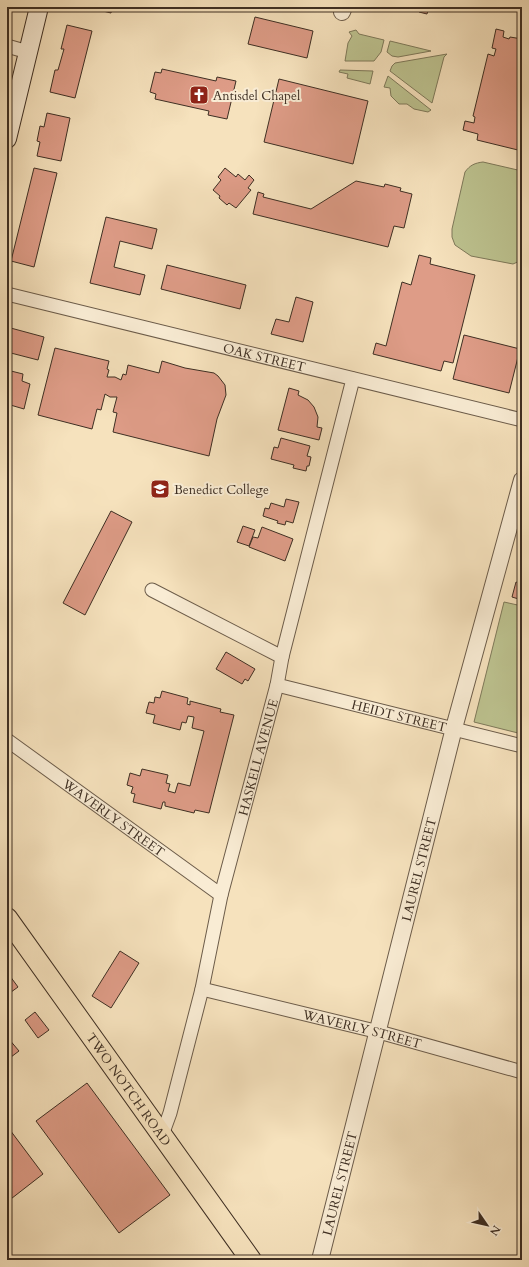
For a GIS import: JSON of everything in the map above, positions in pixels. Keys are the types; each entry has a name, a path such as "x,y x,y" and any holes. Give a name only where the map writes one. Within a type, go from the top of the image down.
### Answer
{"main road":[{"path":"7,139 39,7"},
{"name":"TWO NOTCH ROAD","path":"7,918 250,1256"}],"street":[{"path":"7,46 28,52"},
{"name":"OAK STREET","path":"7,294 522,420"},
{"name":"HASKELL AVENUE","path":"162,1135 170,1112 202,989 221,895 277,684 282,657 352,379"},
{"name":"LAUREL STREET","path":"320,1258 379,1032 454,728 522,480"},
{"path":"152,590 282,657"},
{"name":"HEIDT STREET","path":"277,684 522,746"},
{"name":"WAVERLY STREET","path":"7,740 221,895"},
{"name":"WAVERLY STREET","path":"202,989 379,1032 522,1072"}],"green space":[{"path":"356,30 359,34 384,40 381,52 374,61 345,61 348,43 352,36 349,32"},
{"path":"390,41 431,51 398,57 392,56 387,52"},
{"path":"447,54 444,57 432,103 390,71 395,63"},
{"path":"340,70 373,71 370,84 347,78 348,74 339,72"},
{"path":"388,76 431,110 428,112 414,109 407,104 399,104 391,96 390,88 384,87"},
{"path":"483,162 522,171 522,260 513,264 471,256 455,245 452,237 452,229 465,172 473,165"},
{"path":"504,602 522,606 522,734 474,722"}],"building":[{"path":"100,7 112,7 111,13 99,10"},
{"path":"121,7 141,7 140,11"},
{"path":"401,7 416,7 415,11"},
{"path":"416,7 429,7 427,14 419,12 420,8"},
{"path":"255,17 313,31 307,58 248,44"},
{"path":"67,25 92,31 75,98 50,92 55,70 58,70 64,49 61,49"},
{"path":"496,29 504,31 503,37 509,39 510,37 522,39 522,151 477,140 478,134 463,130 465,121 474,123 475,117 473,116 488,54 494,56 496,49 492,48"},
{"path":"162,69 216,81 217,77 236,81 227,119 208,115 209,111 155,99 156,94 150,92 155,72 161,73"},
{"path":"279,79 368,101 353,164 264,142"},
{"path":"47,113 70,118 61,161 37,156 40,142 37,141 40,126 44,127"},
{"path":"34,168 57,173 34,267 11,261"},
{"path":"225,168 236,177 238,174 245,180 249,175 254,180 248,188 251,190 236,208 229,203 227,205 213,190 221,180 218,177"},
{"path":"356,181 384,187 385,184 401,188 400,191 412,194 404,228 394,226 388,247 253,214 258,192 264,194 263,197 311,209"},
{"path":"106,217 157,229 152,249 120,241 114,267 145,275 140,295 90,283"},
{"path":"419,255 431,258 430,264 475,275 453,363 444,361 441,371 373,354 376,343 386,346 402,282 411,285"},
{"path":"167,265 246,285 240,309 161,289"},
{"path":"296,297 313,302 303,342 271,334 276,319 289,322"},
{"path":"7,327 44,337 38,360 7,352"},
{"path":"464,335 520,349 509,393 453,379"},
{"path":"55,348 109,361 107,377 115,377 121,380 123,374 126,375 128,365 159,373 162,361 185,368 214,373 225,385 226,395 217,419 209,456 113,432 117,413 113,412 117,397 110,397 105,394 101,410 97,409 92,429 38,415"},
{"path":"7,370 23,374 22,381 30,384 24,409 7,404"},
{"path":"289,388 299,391 298,395 308,400 314,407 318,417 317,427 322,428 319,440 278,430"},
{"path":"281,438 310,446 307,456 311,457 306,471 293,468 294,465 271,459 274,447 278,448"},
{"path":"286,499 299,502 293,523 286,521 285,525 263,516 265,508 269,509 271,503 284,507"},
{"path":"111,511 132,522 85,615 63,603"},
{"path":"243,526 255,530 249,546 237,542"},
{"path":"262,527 293,539 285,561 249,547 253,537 258,538"},
{"path":"516,582 522,584 522,600 512,597"},
{"path":"226,652 255,669 248,681 245,679 242,684 216,669"},
{"path":"162,691 188,698 187,704 190,705 190,701 221,709 220,712 234,715 209,813 195,810 194,813 165,806 165,802 163,802 161,809 133,802 135,794 131,793 133,787 127,785 130,773 140,776 142,769 168,775 166,783 170,784 168,791 175,793 178,783 190,786 204,731 192,728 194,717 188,716 186,723 182,722 180,730 153,723 155,715 146,713 149,702 154,703 155,697 160,698"},
{"path":"120,951 139,963 111,1008 92,996"},
{"path":"7,972 18,987 7,995"},
{"path":"35,1012 49,1030 38,1038 25,1020"},
{"path":"8,1038 19,1051 7,1060 7,1039"},
{"path":"87,1083 170,1195 119,1233 36,1121"},
{"path":"7,1126 43,1174 7,1202"}],"place":[{"name":"Antisdel Chapel","path":"199,95"},
{"name":"Benedict College","path":"160,489"}]}
